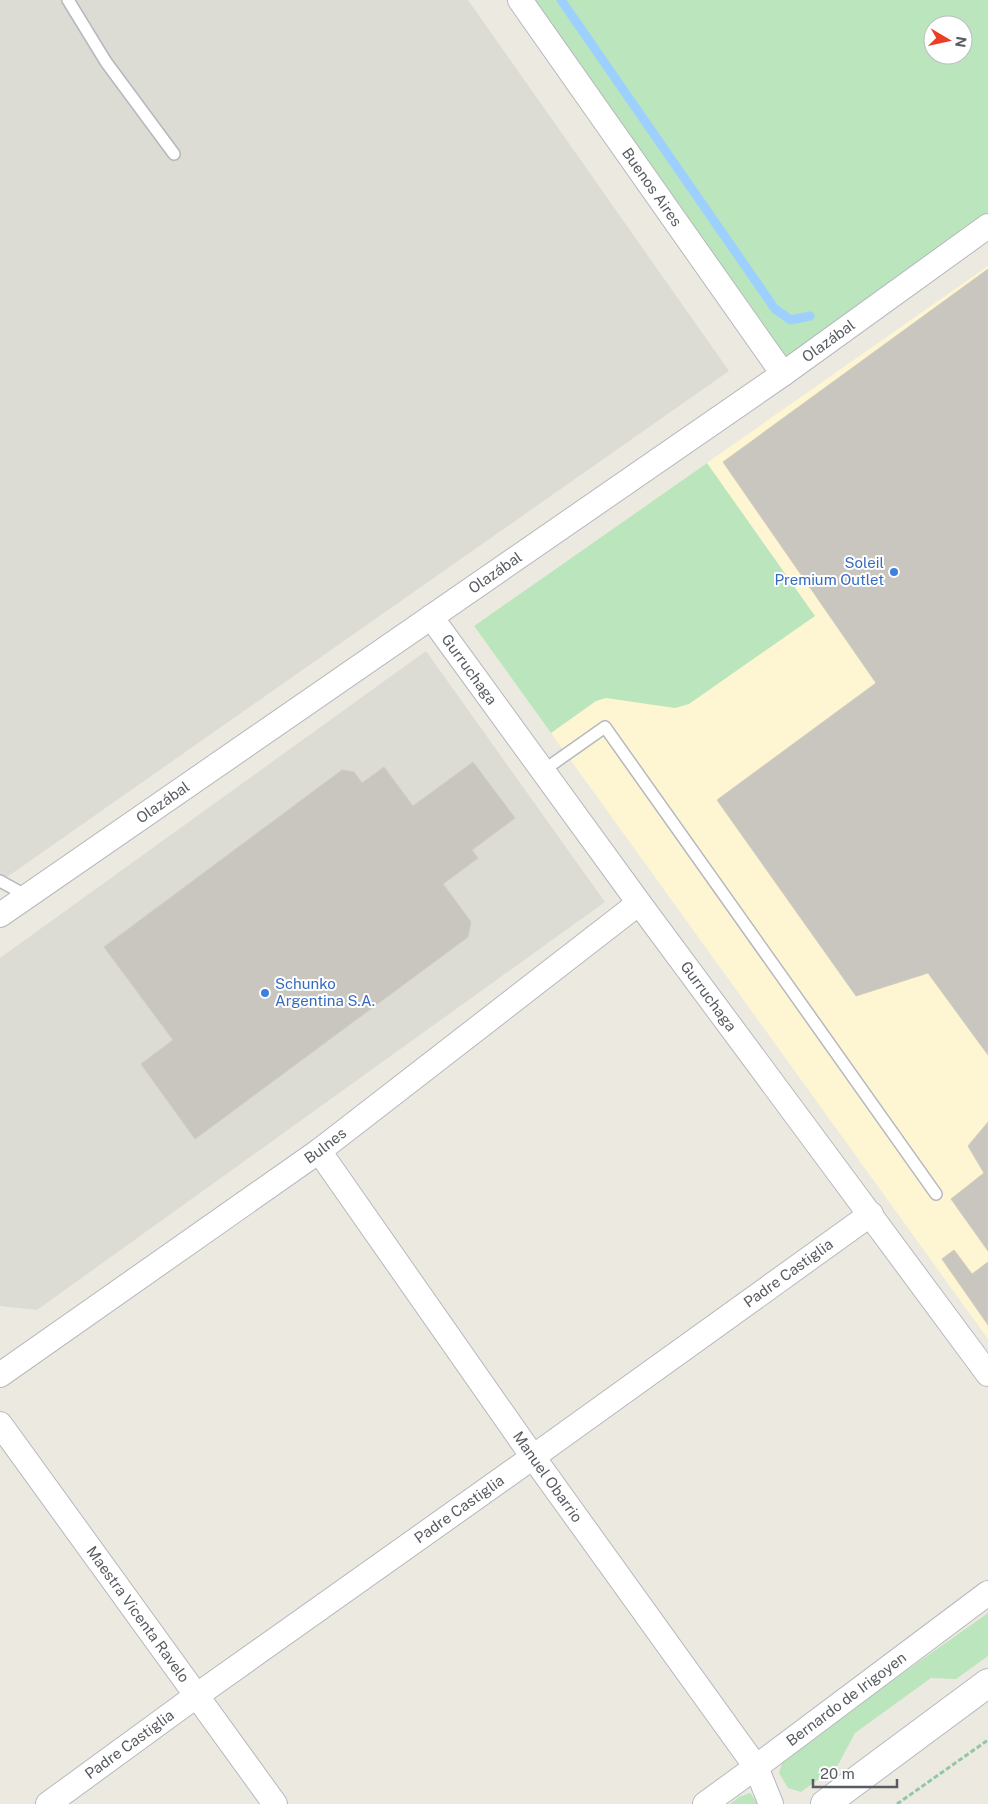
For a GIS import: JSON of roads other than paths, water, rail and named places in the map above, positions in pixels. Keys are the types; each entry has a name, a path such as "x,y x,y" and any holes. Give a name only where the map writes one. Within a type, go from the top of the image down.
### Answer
{"street":[{"name":"Buenos Aires","path":"520,0 783,374"},
{"name":"Olazábal","path":"0,915 783,374 988,226"},
{"name":"Gurruchaga","path":"431,617 639,903 988,1374"},
{"name":"Bulnes","path":"0,1375 319,1151 639,903"},
{"name":"Manuel Obarrio","path":"319,1151 534,1457 756,1767 771,1804"},
{"name":"Padre Castiglia","path":"48,1804 196,1696 534,1457 871,1214"},
{"name":"Maestra Vicenta Ravelo","path":"0,1424 275,1804"},
{"name":"Bernardo de Irigoyen","path":"705,1804 988,1593"},
{"path":"826,1804 988,1683"}],"lane":[{"path":"68,0 106,62 174,154"},
{"path":"544,770 605,727 936,1194"},
{"path":"0,881 26,896"}],"waterway":[{"path":"561,0 775,309 791,320 810,316"}],"place":[{"name":"Soleil Premium Outlet","path":"894,572"},
{"name":"Schunko Argentina S.A.","path":"265,993"}]}
